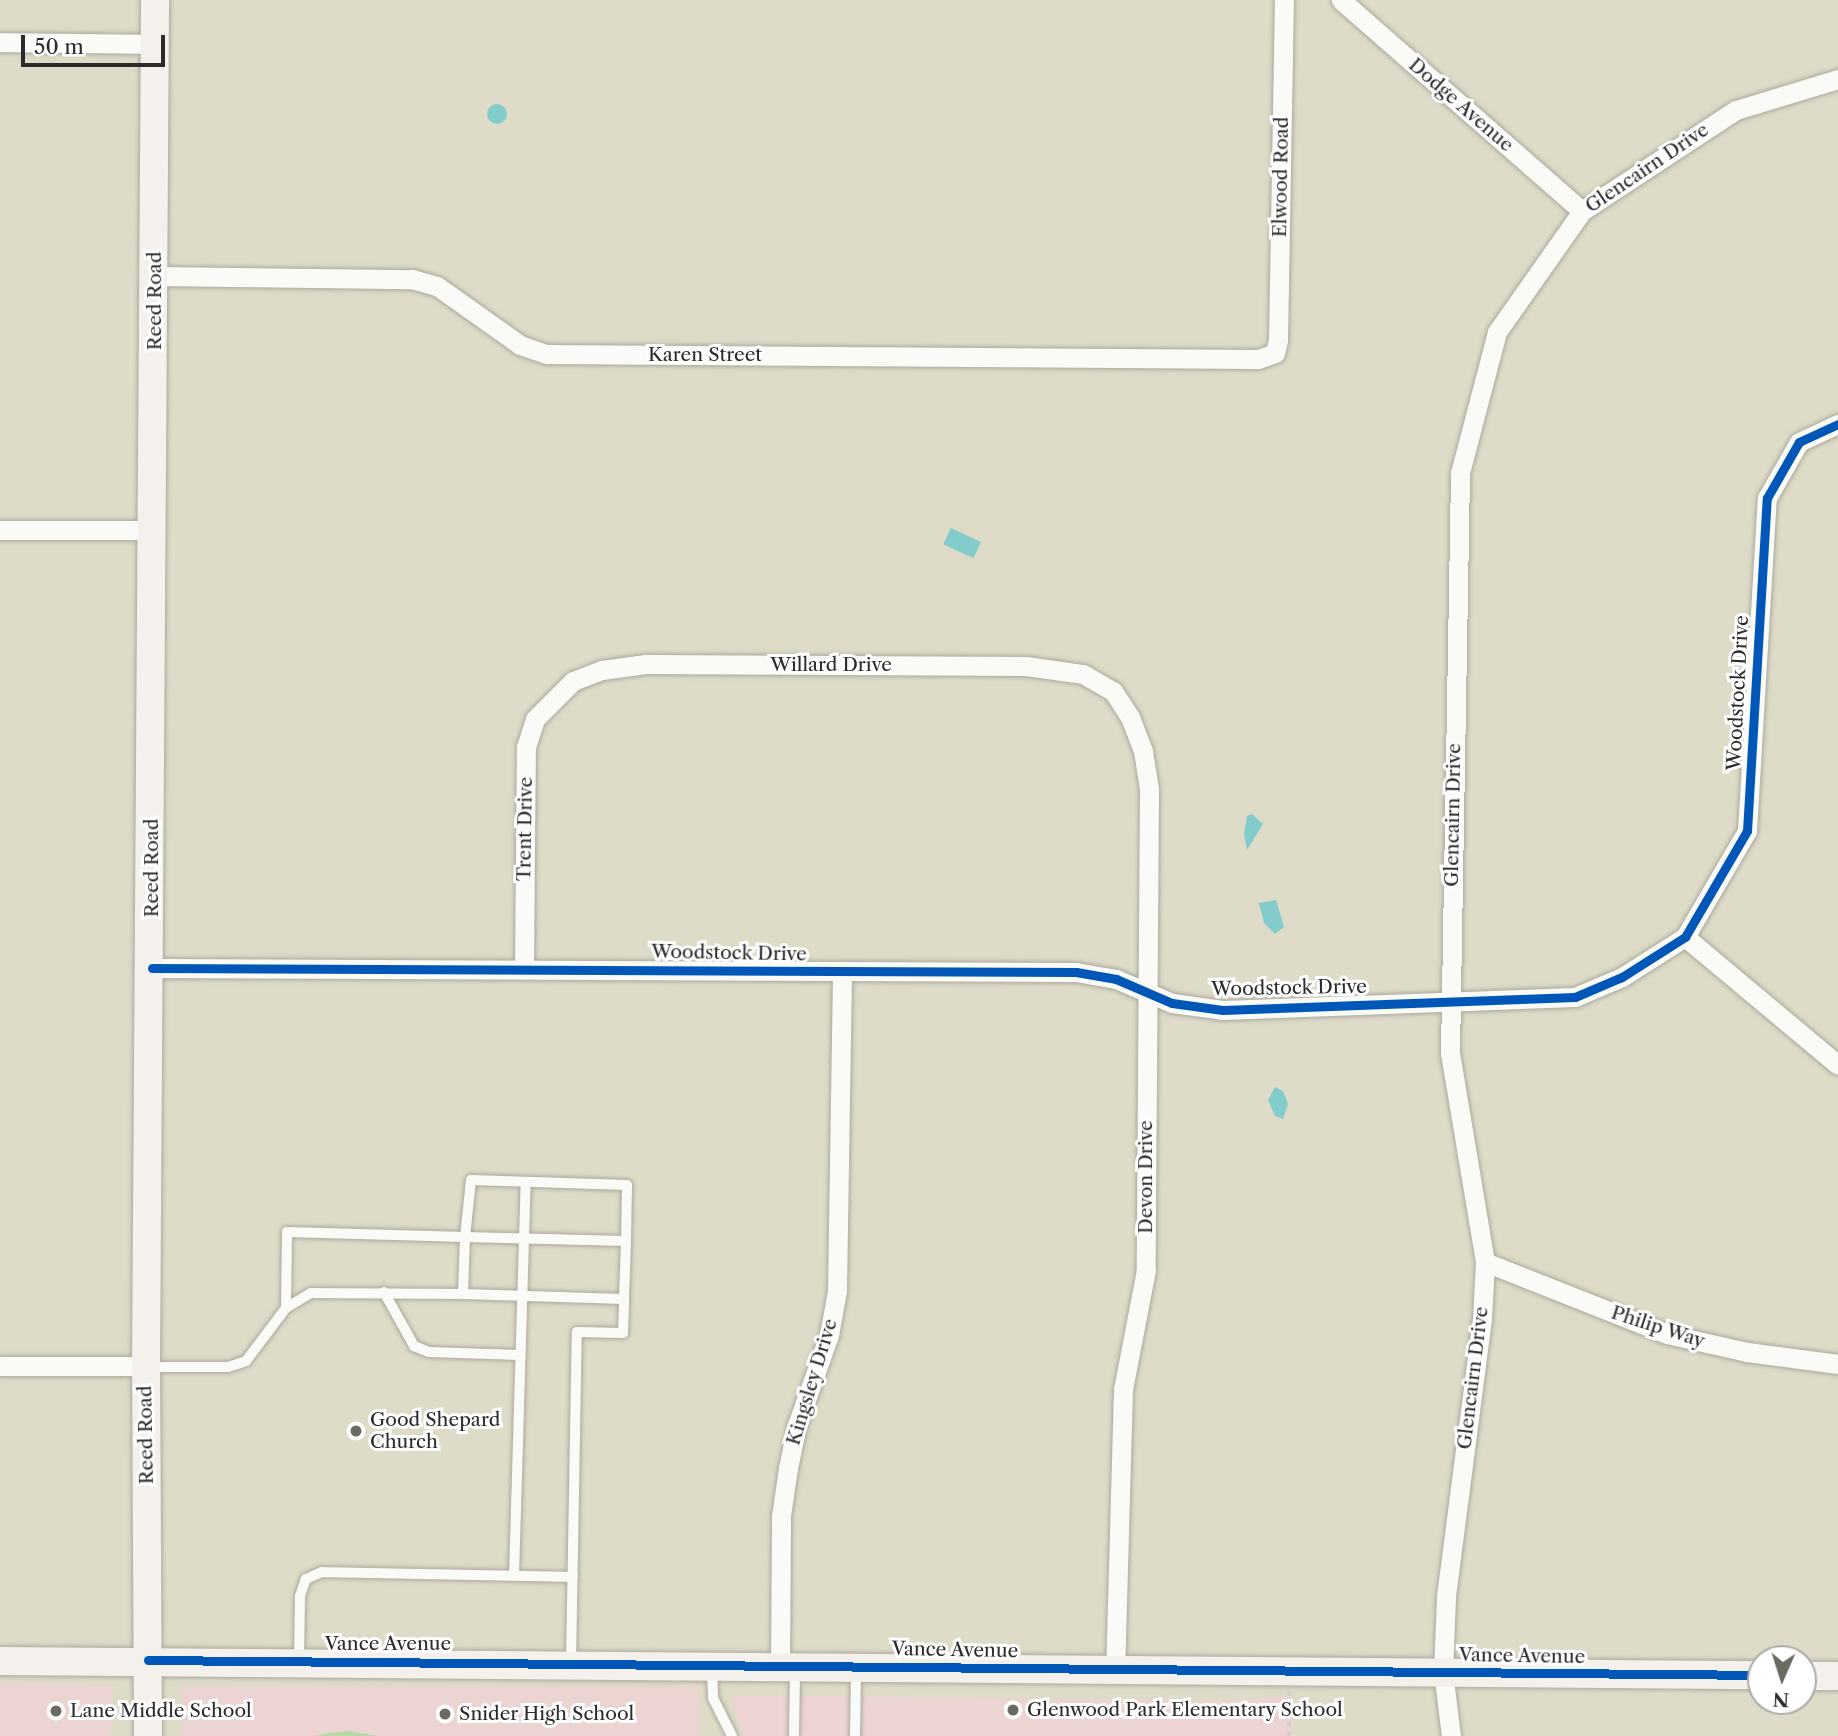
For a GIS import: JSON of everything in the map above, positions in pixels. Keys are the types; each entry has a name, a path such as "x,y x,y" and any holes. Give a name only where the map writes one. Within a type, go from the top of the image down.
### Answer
{"street":[{"name":"Reed Road","path":"148,1736 146,1366 155,530 155,0"},
{"name":"Elwood Road","path":"1275,353 1284,0"},
{"name":"Dodge Avenue","path":"1341,0 1581,211"},
{"path":"0,42 155,44"},
{"name":"Glencairn Drive","path":"1451,1736 1443,1672 1446,1596 1482,1319 1485,1262 1450,1053 1460,473 1497,332 1581,211 1736,110 1838,79"},
{"name":"Karen Street","path":"155,276 412,279 436,286 520,345 547,354 1258,359 1275,353"},
{"name":"Woodstock Drive","path":"152,968 1076,972 1116,979 1172,1003 1223,1010 1575,998 1622,977 1685,937 1747,831 1767,498 1799,442 1838,424"},
{"path":"0,530 155,530"},
{"name":"Willard Drive","path":"552,697 573,681 602,670 646,664 1026,666 1083,674 1113,691"},
{"name":"Devon Drive","path":"1113,691 1130,717 1143,751 1149,790 1145,993 1146,1270 1123,1389 1115,1669"},
{"name":"Trent Drive","path":"524,968 526,747 535,719 552,697"},
{"path":"1685,937 1838,1065"},
{"name":"Kingsley Drive","path":"788,1665 781,1516 797,1425 829,1335 838,1291 842,972"},
{"name":"Philip Way","path":"1485,1262 1667,1334 1747,1352 1838,1364"},
{"path":"0,1366 146,1366"},
{"name":"Vance Avenue","path":"0,1661 711,1664 1747,1675"},
{"path":"1817,1676 1838,1676"}],"lane":[{"path":"463,1294 471,1180 627,1185 623,1333 577,1332 571,1663"},
{"path":"514,1576 526,1182"},
{"path":"286,1308 287,1232 626,1241"},
{"path":"146,1366 228,1367 246,1361 286,1308 302,1296 321,1292 624,1299"},
{"path":"384,1292 414,1346 429,1352 520,1355"},
{"path":"299,1661 300,1596 306,1579 323,1572 573,1577"},
{"path":"711,1664 713,1698 732,1736"},
{"path":"788,1665 794,1736"},
{"path":"855,1736 857,1666"}],"path":[{"path":"1289,1690 1289,1736"}],"shaded area":[{"name":"Lane Middle School","path":"0,1682 112,1686 110,1736 0,1736"},
{"name":"Snider High School","path":"182,1687 698,1687 698,1736 182,1736"},
{"name":"Glenwood Park Elementary School","path":"730,1695 1231,1701 1293,1695 1293,1736 743,1736"}],"green space":[{"path":"349,1731 378,1736 316,1736 329,1733"}],"water":[{"path":"497,104 504,107 507,114 504,121 497,124 490,121 487,114 490,107"},
{"path":"951,528 981,542 973,558 943,544"},
{"path":"1252,814 1263,824 1247,850 1244,834 1247,816"},
{"path":"1276,900 1284,927 1275,934 1264,923 1259,903"},
{"path":"1275,1087 1283,1091 1288,1104 1283,1119 1275,1116 1268,1100"}],"cycle path":[{"path":"152,968 1076,972 1116,979 1172,1003 1223,1010 1575,997 1622,977 1685,937 1747,831 1767,498 1799,442 1838,424"},
{"path":"148,1660 1747,1675"}],"place":[{"name":"Good Shepard Church","path":"356,1431"},
{"name":"Glenwood Park Elementary School","path":"1013,1710"},
{"name":"Lane Middle School","path":"56,1711"},
{"name":"Snider High School","path":"445,1714"}]}
